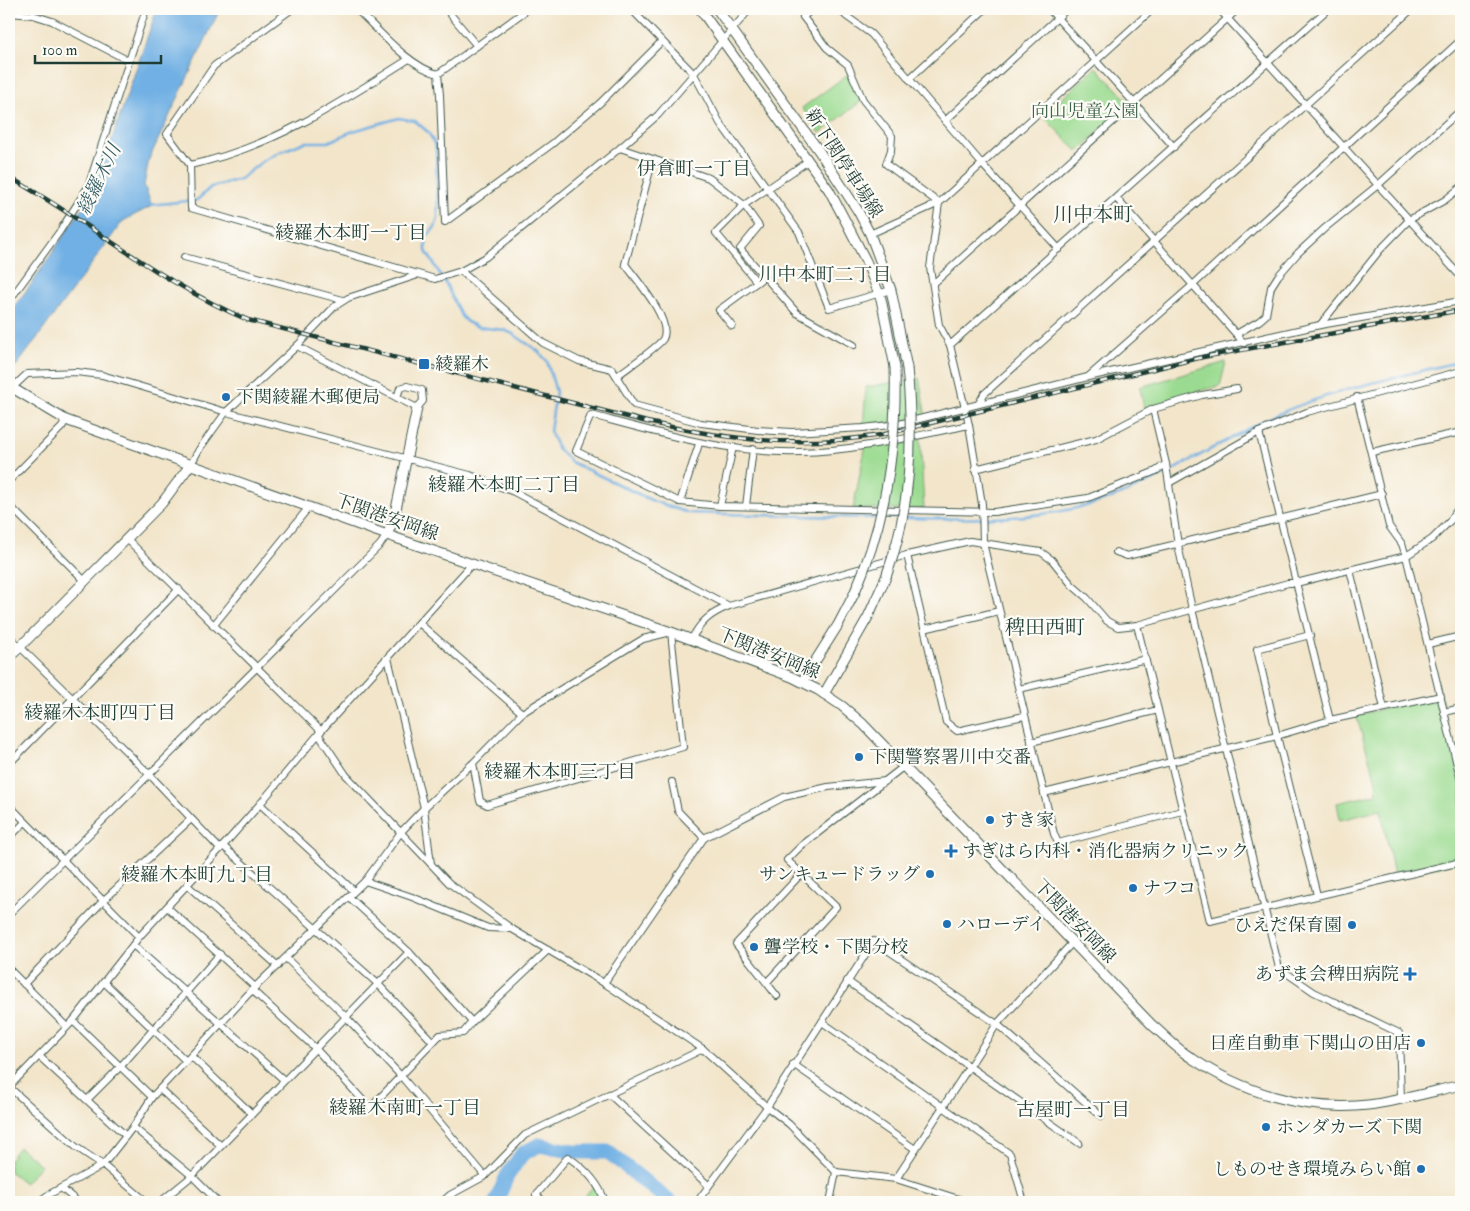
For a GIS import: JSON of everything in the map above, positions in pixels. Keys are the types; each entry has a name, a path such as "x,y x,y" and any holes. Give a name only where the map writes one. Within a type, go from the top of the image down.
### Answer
{"main road":[{"name":"新下関停車場線","path":"700,9 829,190 848,224 879,294 889,329 894,367 896,412 888,484 874,541 854,594 838,625 802,682"},
{"name":"新下関停車場線","path":"717,9 820,151 870,234 891,290 907,368 911,409 911,452 904,513 896,551 868,617 824,694"},
{"name":"下関港安岡線","path":"10,388 66,420 387,535 671,632 802,682 824,694 863,724 1152,1025 1188,1056 1230,1079 1266,1094 1313,1105 1366,1105 1401,1100 1461,1085"},
{"path":"387,535 394,519 417,408"},
{"path":"9,658 162,503 191,464"}],"street":[{"path":"9,302 60,231 88,187 146,9"},
{"path":"292,9 214,66 167,134 190,166 189,196 191,208 417,276 436,279 461,271 486,257 620,148 658,115 750,9"},
{"path":"356,9 425,71 438,74 525,10"},
{"path":"446,9 477,46"},
{"path":"631,9 694,74 720,124 768,187 799,232 829,308 891,290"},
{"path":"812,9 803,18 827,48 848,65 863,100 892,136 891,150 886,164 939,203"},
{"path":"839,9 871,34 982,164 1059,249"},
{"path":"909,79 985,9"},
{"path":"1049,9 1174,147"},
{"path":"945,121 1067,9"},
{"path":"870,234 939,203 1153,9"},
{"path":"1220,9 1409,220 1460,273"},
{"path":"933,284 1238,9"},
{"path":"950,345 1328,9"},
{"path":"980,403 984,394 1412,9"},
{"path":"9,13 33,14 52,21 129,61"},
{"path":"1088,377 1194,284 1461,40"},
{"path":"438,74 445,222 552,144 600,103 662,42"},
{"path":"190,166 221,159 288,131 342,103 409,58"},
{"path":"1238,333 1266,315 1271,287 1298,253 1325,228 1378,185 1461,110"},
{"path":"620,148 709,178 744,205 759,226 740,249 760,280"},
{"path":"617,376 663,340 666,330 658,309 626,264 653,158"},
{"path":"808,161 744,205 716,233 760,280 797,313 854,345"},
{"path":"1320,326 1380,250 1409,220 1445,200 1461,187"},
{"path":"1116,198 1244,342"},
{"path":"939,203 930,268 939,325 950,345 965,407 982,513 983,543 1054,834 1058,843 1182,811"},
{"path":"184,258 343,300"},
{"path":"461,271 543,343 579,361 612,369 634,405 702,423 792,432 899,424 1088,377 1244,342 1320,326 1461,301"},
{"path":"191,464 226,412 298,346 343,300 417,276"},
{"path":"732,326 719,310 760,280"},
{"path":"298,346 397,398 417,408 423,401 422,390 406,386 400,388 397,398"},
{"path":"1169,481 1259,432 1308,412 1461,370"},
{"path":"10,388 27,374 76,372 126,382 226,412 470,475 514,492 729,606"},
{"path":"975,469 1096,439 1153,409 1202,395 1237,389"},
{"path":"1357,397 1389,526 1402,544 1406,556 1444,712 1459,761 1461,781"},
{"path":"1153,409 1166,465 1178,545 1192,609 1279,968 1314,992 1399,1033 1401,1100"},
{"path":"969,425 844,448 800,452 699,444 590,415 576,451 680,502 720,506 982,513 1088,498 1156,471 1166,465"},
{"path":"9,481 62,427 66,420"},
{"path":"1259,432 1330,720"},
{"path":"1372,452 1461,432"},
{"path":"680,502 699,444"},
{"path":"720,506 733,447"},
{"path":"746,506 753,449"},
{"path":"1116,552 1127,556 1178,545 1382,494"},
{"path":"691,640 698,625 709,615 729,606 908,555 970,541 1041,552 1052,560 1072,585 1088,598 1107,621 1118,626 1137,625 1288,583 1296,583 1406,556 1432,539 1450,521 1461,504"},
{"path":"9,505 84,581"},
{"path":"214,626 309,507"},
{"path":"9,914 380,545 387,535"},
{"path":"127,539 257,667 320,733 346,775 449,882 512,929 604,983 703,1049 767,1107 789,1124 836,1172 896,1179 968,1202"},
{"path":"908,555 946,722 957,731 1024,716"},
{"path":"147,1202 103,1165 76,1147 9,1087 73,1021 139,937 221,848 320,733 472,564"},
{"path":"1350,570 1384,708"},
{"path":"9,764 179,590"},
{"path":"924,629 999,610"},
{"path":"419,623 522,712"},
{"path":"1137,625 1210,921 1461,862"},
{"path":"38,1202 103,1165 133,1127 152,1097 188,1058 254,988 365,881 401,832 473,763 522,712 643,640 671,632 683,747 487,805 480,801 473,763"},
{"path":"1310,635 1258,649 1277,736 1317,896"},
{"path":"9,636 221,848 378,984 432,1042"},
{"path":"1428,644 1461,636"},
{"path":"388,658 424,808 431,864"},
{"path":"1019,689 1146,659"},
{"path":"1044,793 1171,760 1277,736 1330,720 1441,696"},
{"path":"1444,712 1461,708"},
{"path":"1031,742 1158,710"},
{"path":"767,982 836,907 787,860 808,841 903,767"},
{"path":"604,983 704,838 784,797 828,787 886,781"},
{"path":"672,782 678,811 704,838"},
{"path":"260,804 409,952 472,1022"},
{"path":"9,805 139,937"},
{"path":"24,984 103,901 191,819"},
{"path":"9,838 25,822"},
{"path":"777,996 736,944 801,874"},
{"path":"365,881 412,897 488,928 512,929"},
{"path":"187,885 278,966"},
{"path":"167,906 220,954 315,1048 370,1108 432,1042 440,1035 464,1033 472,1022 548,950"},
{"path":"697,1202 767,1107 874,941 998,1024 1101,1116"},
{"path":"896,1179 998,1024 1073,942"},
{"path":"133,945 284,1080"},
{"path":"160,1202 192,1176 409,952"},
{"path":"87,1100 121,1066 220,954"},
{"path":"286,958 346,1016 401,1076 484,1176"},
{"path":"10,973 24,984 67,1027"},
{"path":"847,981 1079,1143"},
{"path":"104,982 153,1030 252,1114"},
{"path":"73,1021 152,1097"},
{"path":"822,1022 1010,1154 1024,1202"},
{"path":"442,1202 450,1195 484,1176 525,1135 703,1049"},
{"path":"39,1056 126,1136"},
{"path":"793,1064 915,1149"},
{"path":"160,1089 221,1146"},
{"path":"608,1094 708,1185"},
{"path":"133,1127 192,1176 218,1202"},
{"path":"544,1202 536,1195 568,1157 588,1173 605,1202"},
{"path":"830,1202 836,1172"},
{"path":"61,1188 78,1202"}],"green space":[{"name":"向山児童公園","path":"1096,67 1129,102 1078,152 1043,116"},
{"path":"851,72 863,100 820,133 802,108"},
{"path":"1226,362 1220,386 1186,394 1144,409 1140,387"},
{"path":"919,378 926,417 863,428 866,387"},
{"path":"920,434 924,509 853,509 866,444"},
{"path":"1441,696 1461,781 1461,862 1394,876 1381,810 1340,820 1337,803 1377,794 1376,781 1356,715"},
{"path":"19,1147 41,1165 25,1183 9,1171 9,1160"},
{"path":"595,1185 604,1202 579,1202"}],"water":[{"name":"綾羅木川","path":"157,9 220,9 149,159 144,185 152,206 123,221 18,364 9,372 9,313 30,286 91,195"}],"waterway":[{"path":"150,205 197,200 211,187 240,179 263,161 305,142 328,142 353,131 399,118 415,121 428,132 436,148 438,218 435,227 426,238 426,251 446,284 461,316 467,322 478,327 504,330 513,334 538,351 547,361 556,392 550,431 558,449 571,462 653,501 688,513 877,518"},
{"path":"905,518 999,518 1047,514 1093,504 1141,486 1253,426 1298,406 1367,384 1461,361"},
{"path":"883,518 900,518"},
{"path":"496,1202 507,1176 522,1154 539,1145 575,1152 608,1152 670,1202"}],"railway":[{"path":"9,177 186,289 248,320 647,422 707,433 763,440 820,441 881,435 1203,357 1461,310"}],"place":[{"name":"綾羅木","path":"424,364"},
{"name":"下関綾羅木郵便局","path":"226,397"},
{"name":"下関警察署川中交番","path":"859,757"},
{"name":"すき家","path":"990,820"},
{"name":"すぎはら内科・消化器病クリニック","path":"951,851"},
{"name":"サンキュードラッグ","path":"930,874"},
{"name":"ナフコ","path":"1133,888"},
{"name":"ハローデイ","path":"947,924"},
{"name":"ひえだ保育園","path":"1352,925"},
{"name":"聾学校・下関分校","path":"754,947"},
{"name":"あずま会稗田病院","path":"1410,974"},
{"name":"日産自動車 下関山の田店","path":"1421,1043"},
{"name":"ホンダカーズ 下関","path":"1266,1127"},
{"name":"しものせき環境みらい館","path":"1421,1169"}],"district":[{"name":"伊倉町一丁目","path":"694,168"},
{"name":"川中本町","path":"1093,214"},
{"name":"綾羅木本町一丁目","path":"351,232"},
{"name":"川中本町二丁目","path":"825,274"},
{"name":"綾羅木本町二丁目","path":"504,484"},
{"name":"稗田西町","path":"1045,627"},
{"name":"綾羅木本町四丁目","path":"100,712"},
{"name":"綾羅木本町三丁目","path":"560,771"},
{"name":"綾羅木本町九丁目","path":"197,874"},
{"name":"綾羅木南町一丁目","path":"405,1107"},
{"name":"古屋町一丁目","path":"1073,1109"}]}
